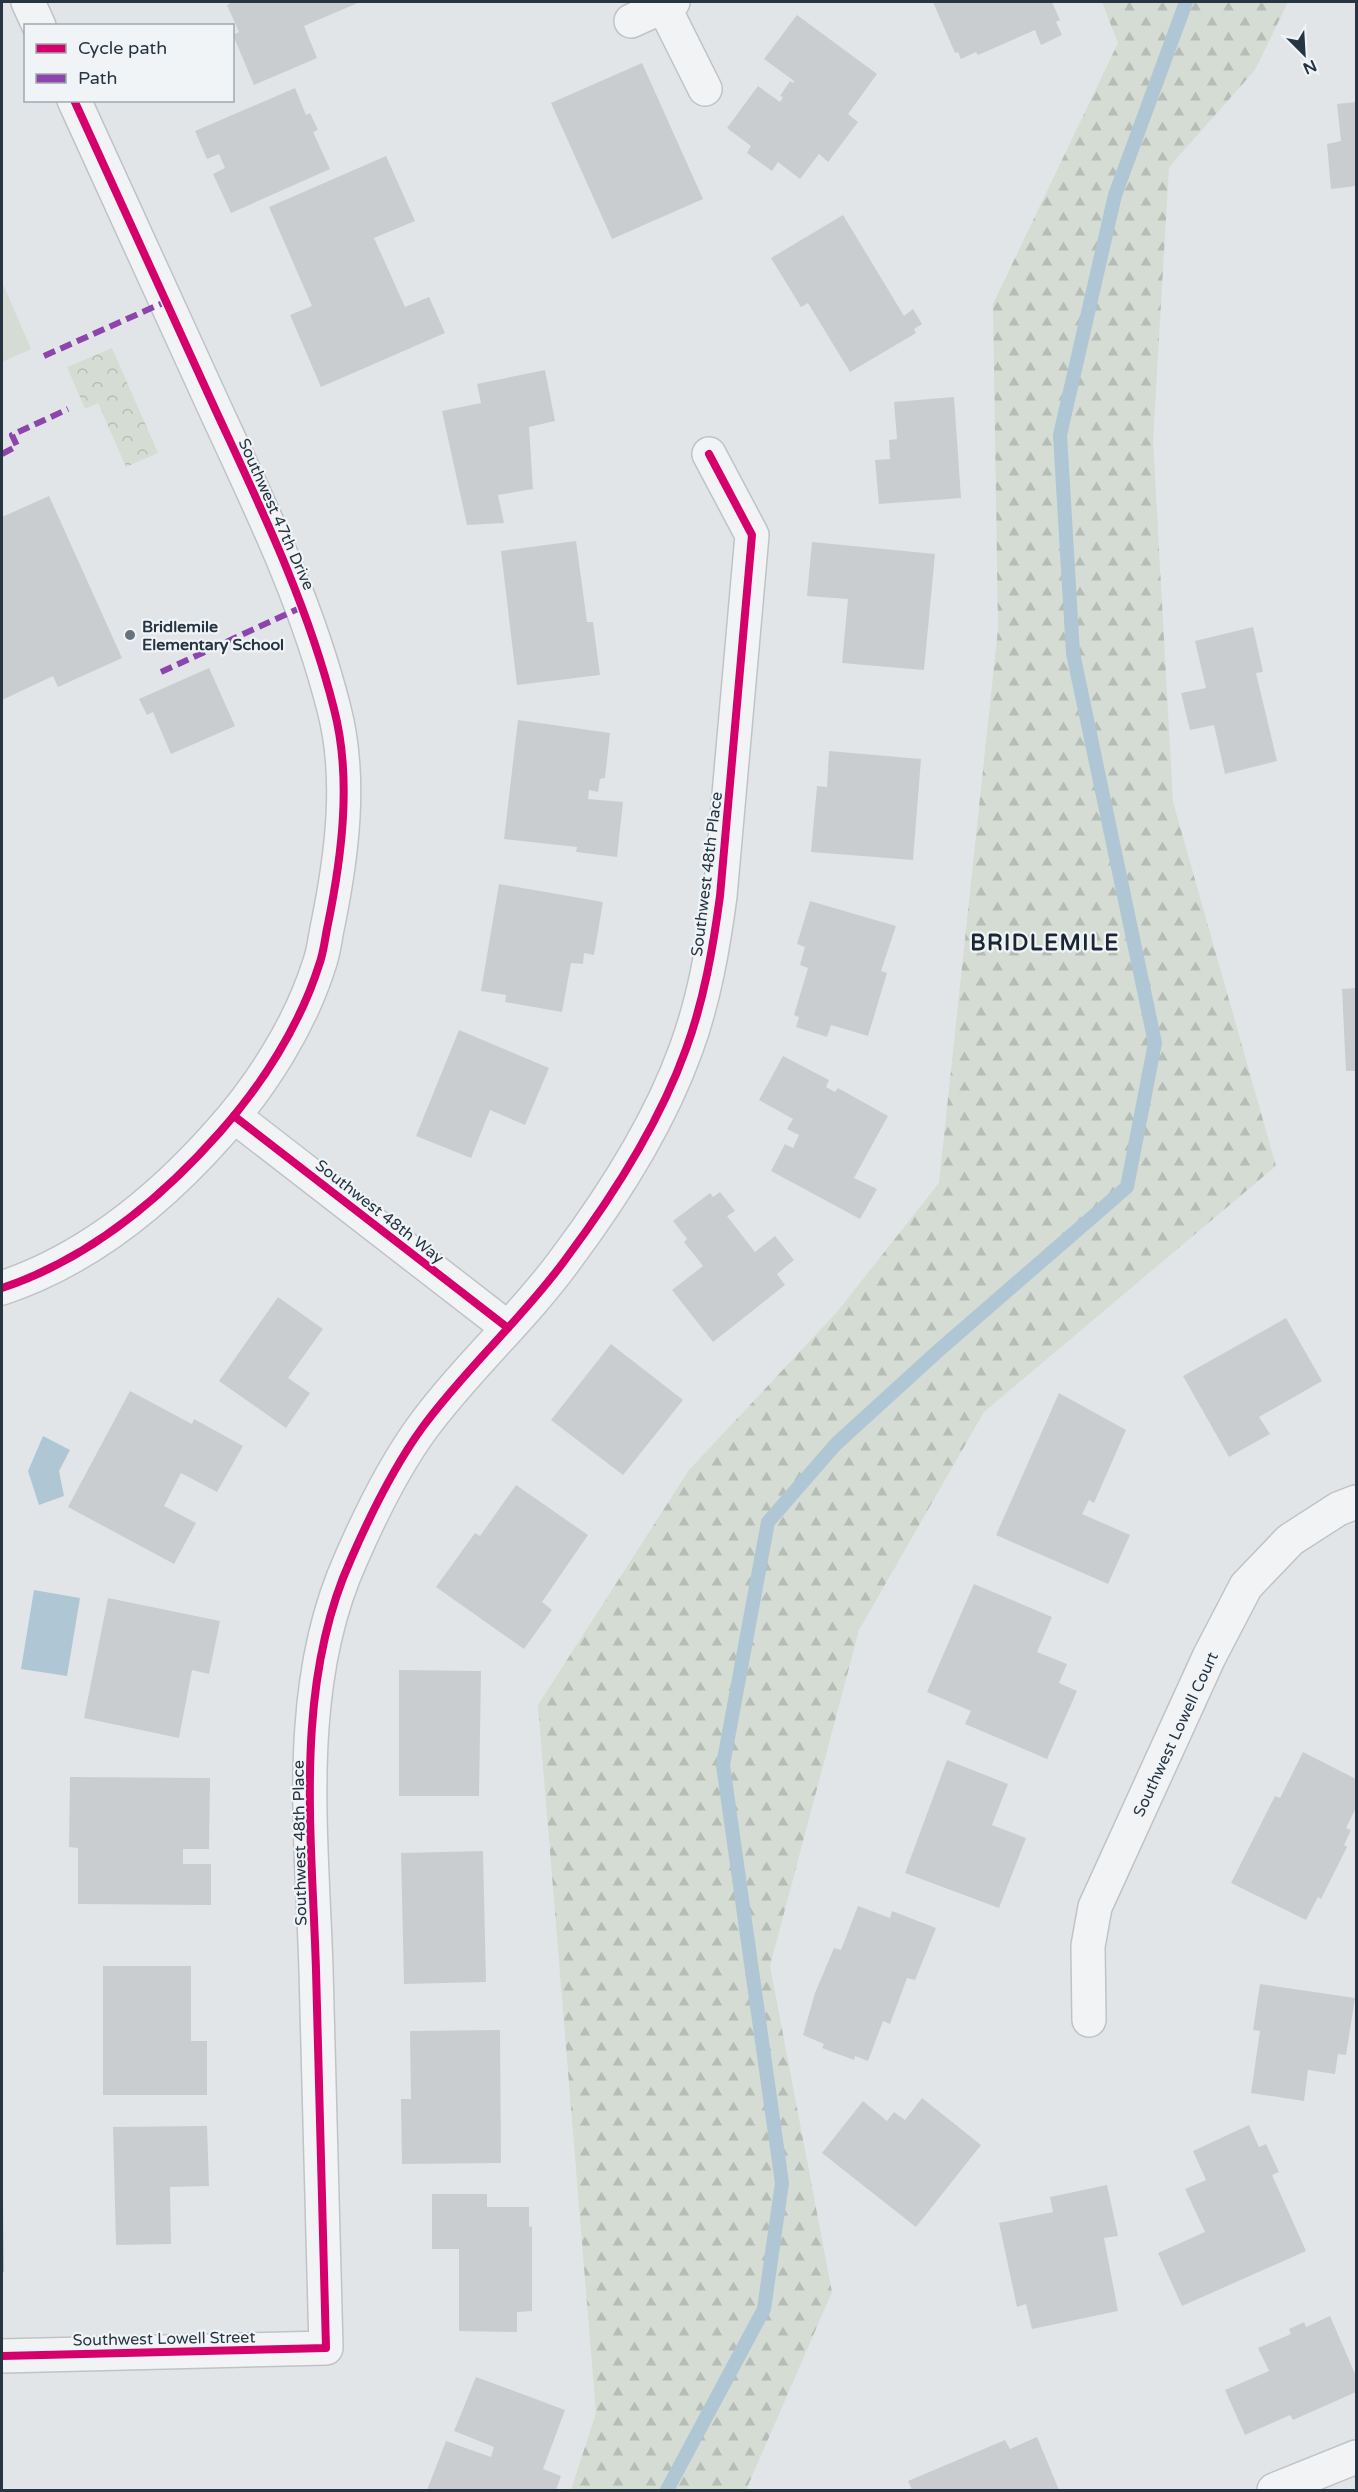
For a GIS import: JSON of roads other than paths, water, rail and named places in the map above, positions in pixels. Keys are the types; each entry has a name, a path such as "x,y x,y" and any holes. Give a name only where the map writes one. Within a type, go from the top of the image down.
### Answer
{"street":[{"path":"28,2 38,24"},
{"path":"630,21 668,3 705,89"},
{"name":"Southwest 47th Drive","path":"2,1288 62,1263 104,1238 154,1200 234,1116 266,1072 320,964 340,854 343,814 341,759 335,712 283,556 75,102"},
{"name":"Southwest 48th Place","path":"326,2348 310,1764 321,1661 332,1611 349,1562 395,1468 425,1424 564,1262 640,1146 685,1051 708,970 720,896 752,535 709,454"},
{"name":"Southwest 48th Way","path":"234,1116 508,1328"},
{"name":"Southwest Lowell Court","path":"1089,2020 1088,1946 1095,1907 1220,1637 1246,1586 1290,1540 1338,1509 1356,1502"},
{"name":"Southwest Lowell Street","path":"2,2356 326,2348"},
{"path":"1274,2490 1356,2457"}],"water":[{"path":"43,1436 70,1450 59,1471 64,1496 39,1505 28,1471"},
{"path":"34,1590 80,1598 67,1676 21,1669"},
{"path":"3,2198 4,2272 2,2272"}],"waterway":[{"path":"667,2490 764,2309 782,2183 723,1765 768,1522 836,1444 938,1351 1127,1187 1155,1043 1073,653 1060,435 1115,195 1186,2"}],"place":[{"name":"Bridlemile Elementary School","path":"130,635"}],"district":[{"name":"BRIDLEMILE","path":"1045,942"}]}
